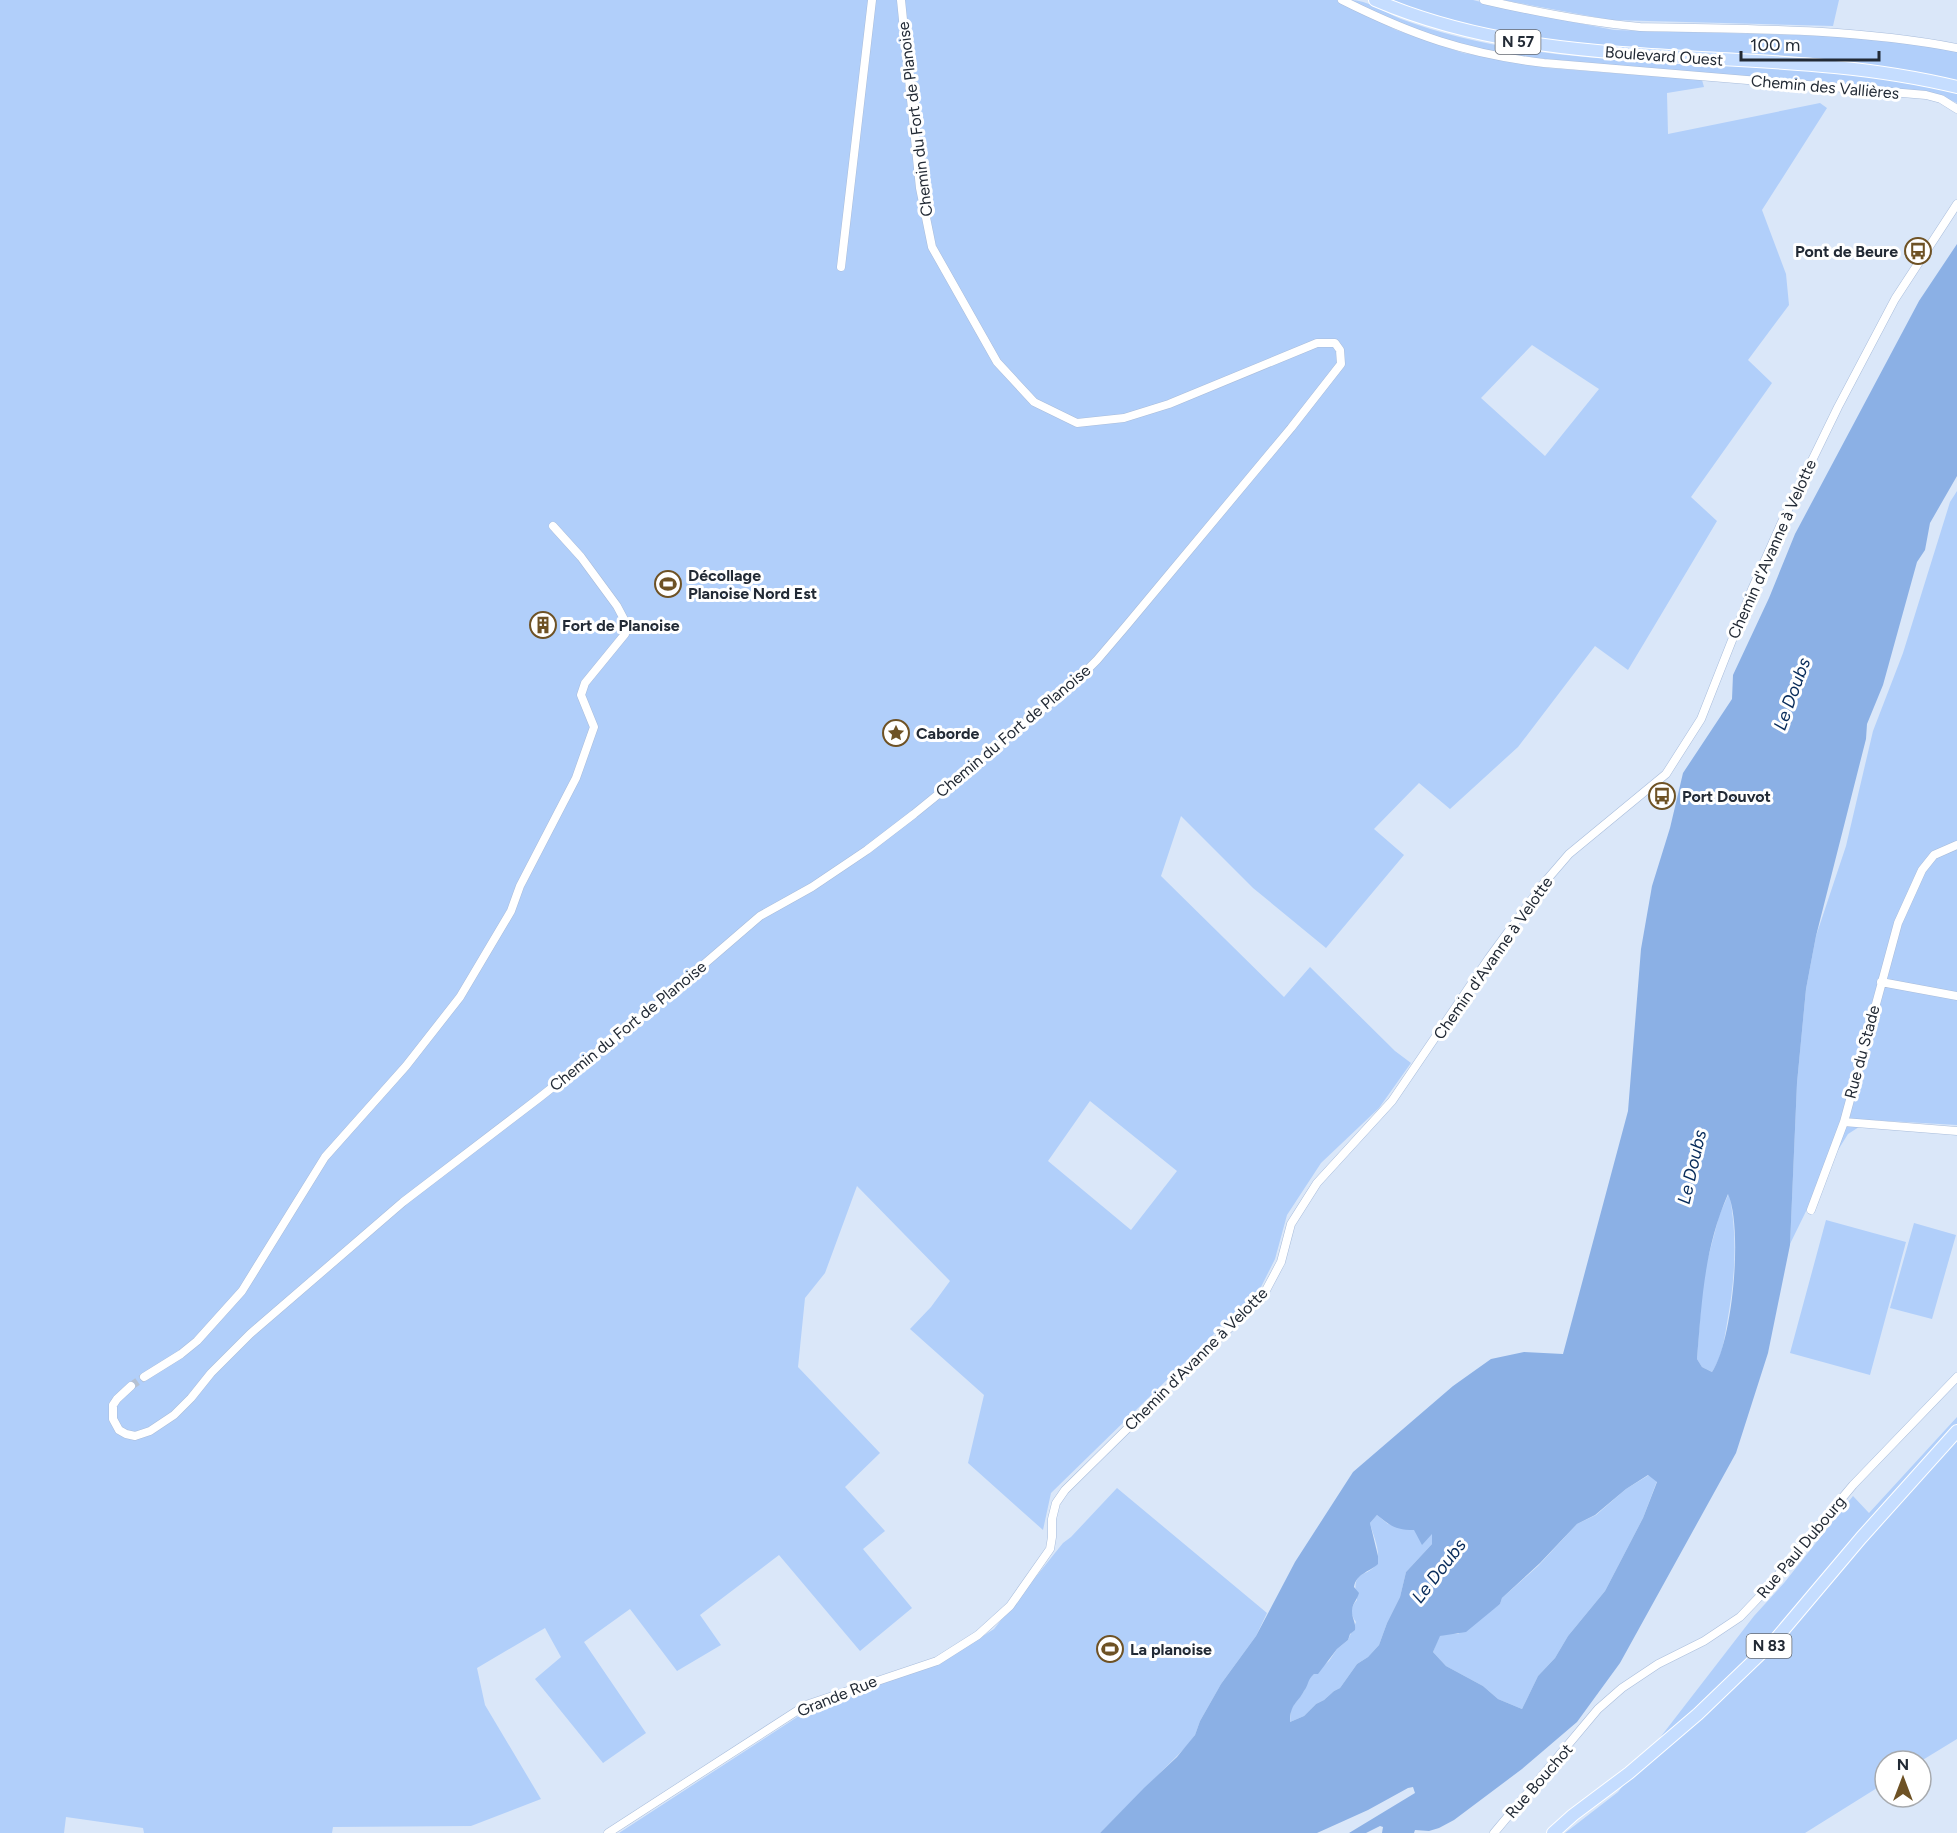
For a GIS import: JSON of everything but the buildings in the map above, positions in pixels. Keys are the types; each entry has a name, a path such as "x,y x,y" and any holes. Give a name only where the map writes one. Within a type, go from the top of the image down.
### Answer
{"main road":[{"name":"Boulevard Ouest","path":"1375,0 1437,23 1521,43 1615,53 1851,68 1914,77 1957,87"},
{"name":"N 83","path":"1553,1833 1629,1773 1698,1714 1775,1640 1861,1538 1957,1431"}],"street":[{"path":"841,267 872,0"},
{"name":"Chemin du Fort de Planoise","path":"131,1386 117,1399 112,1412 119,1430 135,1436 150,1431 174,1415 250,1334 403,1202 641,1017 760,916 867,850 1069,688 1104,652 1292,428 1341,364 1340,350 1335,343 1317,343 1169,404 1124,418 1077,423 1034,402 998,363 932,247 920,188 901,0"},
{"name":"Chemin des Vallières","path":"1342,0 1421,36 1462,49 1491,55 1579,66 1926,95 1941,99 1957,109"},
{"path":"1484,0 1614,25 1835,32 1918,41 1957,48"},
{"name":"Chemin d'Avanne à Velotte","path":"1050,1549 1053,1537 1052,1519 1056,1503 1065,1490 1264,1294 1281,1262 1291,1224 1317,1183 1392,1101 1488,958 1544,883 1569,854 1666,774 1701,719 1753,587 1838,407 1895,299 1957,204"},
{"path":"144,1377 197,1341 242,1291 325,1157 406,1066 454,1005 511,911 520,886 576,778 594,727 581,694 585,683 625,634 627,625 617,606 581,557 553,526"},
{"name":"Rue du Stade","path":"1811,1210 1844,1122 1898,923 1922,870 1934,855 1957,845"},
{"path":"1881,982 1957,996"},
{"name":"Rue du Stade","path":"1844,1122 1957,1131"},
{"name":"Rue Paul Dubourg","path":"1584,1728 1598,1709 1622,1688 1658,1664 1704,1641 1740,1617 1853,1485 1957,1377"},
{"name":"Grande Rue","path":"608,1833 806,1705 937,1661 978,1635 1010,1606 1050,1549"},
{"name":"Rue Bouchot","path":"1494,1833 1584,1728"}],"shaded area":[{"path":"0,0 1337,0 1396,30 1463,53 1548,68 1702,80 1704,87 1667,93 1668,134 1820,103 1827,108 1762,210 1786,274 1789,305 1748,360 1772,383 1691,497 1717,521 1628,670 1595,646 1518,747 1450,809 1419,783 1374,829 1404,855 1326,948 1253,888 1181,816 1161,876 1284,997 1310,967 1395,1051 1411,1063 1379,1108 1321,1163 1287,1215 1275,1259 1260,1289 1051,1493 1043,1530 968,1463 984,1395 910,1329 931,1307 950,1281 857,1186 825,1273 805,1298 798,1367 880,1453 845,1487 885,1531 863,1549 912,1608 860,1651 779,1555 700,1615 721,1645 677,1671 630,1609 584,1642 646,1733 603,1763 535,1679 561,1657 545,1628 477,1668 485,1705 541,1799 471,1826 333,1827 332,1833 144,1833 143,1828 66,1817 64,1833 0,1833","holes":["1532,345 1599,389 1545,456 1481,398","1090,1101 1177,1171 1131,1230 1048,1161"]},
{"path":"1350,0 1370,4 1401,19 1430,29 1504,47 1598,58 1836,72 1897,80 1957,92 1957,103 1940,95 1908,91 1514,56 1446,41 1385,18"},
{"path":"1393,0 1473,0 1614,30 1832,36 1930,46 1957,52 1957,81 1845,61 1560,41 1492,31 1459,23"},
{"path":"1503,0 1839,0 1833,26 1611,20"},
{"path":"1957,491 1957,1125 1870,1120 1848,1134 1815,1187 1811,1201 1790,1244 1797,1083 1806,989 1816,936 1846,846 1873,731 1903,653 1950,502"},
{"path":"1729,1193 1734,1225 1734,1274 1724,1342 1712,1372 1702,1367 1697,1359 1703,1277 1719,1216"},
{"path":"1826,1220 1906,1242 1870,1375 1790,1353"},
{"path":"1914,1223 1956,1235 1932,1319 1890,1308"},
{"path":"1957,1417 1957,1739 1933,1754 1933,1749 1873,1749 1873,1790 1805,1833 1565,1833 1618,1792 1754,1616 1784,1583 1853,1496 1869,1513"},
{"path":"1649,1475 1657,1481 1643,1518 1605,1591 1568,1636 1555,1658 1538,1676 1522,1709 1498,1699 1483,1686 1446,1666 1433,1652 1439,1636 1450,1633 1458,1634 1500,1604 1502,1598 1538,1566 1577,1524 1596,1515 1626,1489"},
{"name":"La planoise","path":"1117,1488 1267,1613 1256,1636 1221,1684 1200,1721 1195,1735 1186,1747 1100,1833 619,1833 808,1710 942,1662 994,1629 1063,1543"},
{"path":"1377,1515 1388,1524 1432,1533 1432,1544 1406,1572 1400,1597 1379,1645 1368,1657 1357,1664 1340,1688 1316,1704 1304,1716 1290,1722 1291,1709 1304,1691 1308,1679 1348,1640 1356,1622 1352,1611 1357,1600 1356,1581 1376,1565 1378,1557 1370,1523"}],"water":[{"name":"Le Doubs","path":"1957,244 1957,476 1930,523 1925,550 1917,562 1883,685 1867,724 1866,739 1816,936 1806,989 1797,1083 1790,1245 1768,1353 1736,1453 1620,1663 1577,1722 1522,1769 1454,1820 1439,1828 1429,1831 1415,1830 1414,1833 1382,1833 1383,1827 1380,1826 1366,1833 1349,1833 1415,1793 1413,1787 1317,1833 1100,1833 1177,1757 1195,1735 1200,1721 1221,1684 1256,1636 1295,1562 1353,1472 1453,1386 1491,1359 1524,1352 1563,1354 1628,1111 1641,949 1652,886 1670,828 1683,773 1732,699 1733,675 1769,598 1795,534 1919,301","holes":["1728,1194 1735,1231 1734,1284 1725,1336 1712,1372 1702,1367 1697,1359 1705,1275 1714,1235","1648,1475 1657,1482 1643,1518 1605,1591 1568,1636 1555,1658 1538,1676 1522,1709 1498,1699 1483,1686 1446,1666 1433,1652 1440,1636 1466,1632 1500,1604 1502,1598 1577,1524 1595,1515 1626,1489","1377,1515 1394,1527 1414,1530 1422,1545 1432,1534 1432,1544 1406,1572 1400,1597 1379,1645 1368,1657 1357,1664 1340,1688 1316,1704 1304,1716 1290,1722 1293,1708 1306,1689 1310,1678 1318,1674 1355,1630 1352,1609 1359,1593 1354,1587 1355,1583 1360,1576 1378,1564 1370,1523"]}],"tunnel":[{"path":"131,1386 144,1377"}],"place":[{"name":"Pont de Beure","path":"1918,251"},
{"name":"Décollage Planoise Nord Est","path":"668,584"},
{"name":"Fort de Planoise","path":"543,625"},
{"name":"Caborde","path":"896,733"},
{"name":"Port Douvot","path":"1662,796"},
{"name":"La planoise","path":"1110,1649"}]}
